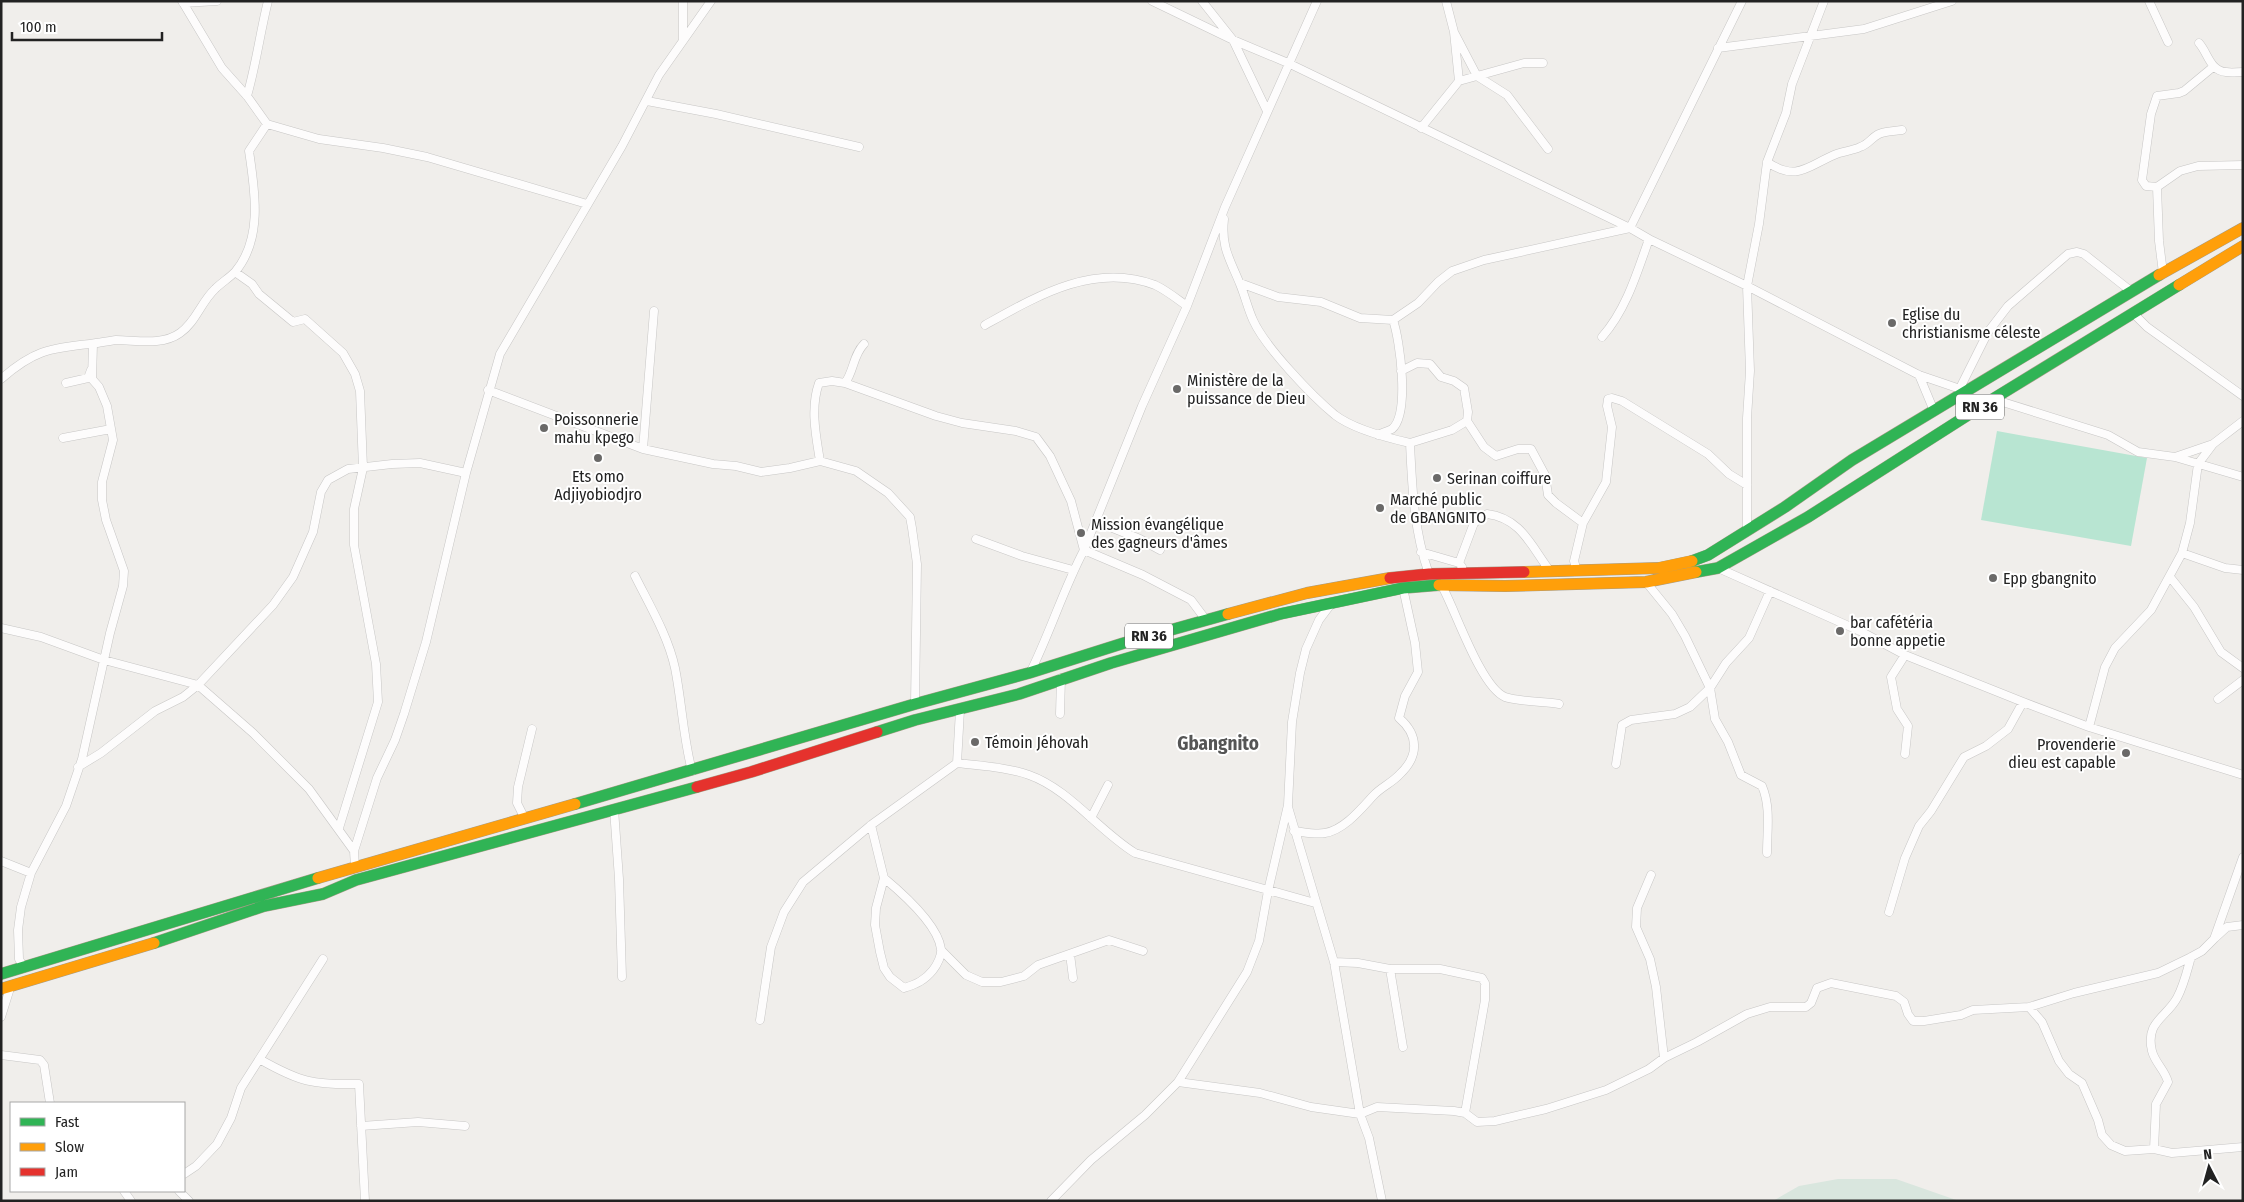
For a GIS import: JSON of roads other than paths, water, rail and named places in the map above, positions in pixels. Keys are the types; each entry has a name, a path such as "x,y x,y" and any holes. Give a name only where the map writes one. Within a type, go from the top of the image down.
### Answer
{"main road":[{"name":"RN 36","path":"6,987 192,932 264,906 323,894 356,880 751,772 915,720 1019,694 1061,678 1280,614 1466,573 1658,568 1690,562 1708,556 1785,507 1852,460 1934,411 1963,390 1991,378 2163,273 2243,228"},
{"name":"RN 36","path":"1,974 355,867 436,846 525,818 692,771 915,704 1029,673 1206,620 1307,593 1373,580 1646,582 1718,568 1808,517 1993,399 2241,249"}],"street":[{"path":"217,1 182,2 222,68 247,96 268,124 319,139 383,148 427,157 587,204"},
{"path":"247,96 257,62 262,18 268,1"},
{"path":"683,1 683,40"},
{"path":"355,867 354,851 377,778 395,740 426,642 466,473 488,390 500,354 647,101 659,74 711,1"},
{"path":"1152,1 1232,40 1288,63 1630,228 1748,286 1919,375 1963,390 1988,332 2008,306 2068,254 2076,252 2084,254 2132,292"},
{"path":"1202,1 1232,40 1268,111"},
{"path":"1029,673 1041,651 1073,570 1084,550 1142,406 1187,306 1226,207 1317,1"},
{"path":"1446,1 1454,32 1459,81"},
{"path":"1630,228 1742,1"},
{"path":"1747,531 1747,418 1750,371 1748,286 1767,162 1786,113 1792,84 1824,1"},
{"path":"1718,48 1812,34 1864,29 1952,1"},
{"path":"2149,1 2168,42"},
{"path":"1454,32 1477,76 1507,95 1548,149"},
{"path":"2200,43 2213,66 2224,72 2243,72"},
{"path":"1421,128 1459,81 1524,63 1543,63"},
{"path":"2213,66 2184,91 2157,96 2151,114 2142,180 2146,186 2158,187 2180,171 2198,166 2243,165"},
{"path":"647,101 716,114 859,146"},
{"path":"1,379 19,363 54,347 93,344 114,340 158,340 171,338 187,327 201,310 213,290 235,272 249,249 255,223 254,186 249,151 268,124"},
{"path":"1767,162 1792,172 1806,171 1835,154 1871,142 1880,133 1902,130"},
{"path":"2158,187 2159,241 2163,273"},
{"path":"1226,207 1222,234 1226,254 1240,283 1254,322 1276,355 1336,416 1378,435 1410,443 1452,430 1467,421"},
{"path":"1240,283 1278,297 1321,302 1360,318 1393,320 1418,303 1438,282 1452,271 1484,260 1630,228"},
{"path":"1602,337 1622,308 1649,239"},
{"path":"235,272 252,284 259,294 293,322 304,319 344,352 360,391 363,468 354,509 354,545 376,664 378,702 339,828"},
{"path":"985,325 1055,288 1093,278 1110,276 1132,278 1157,286 1187,306"},
{"path":"644,449 654,311"},
{"path":"2133,313 2147,327 2243,396"},
{"path":"1378,435 1393,428 1400,415 1401,371 1399,337 1393,320"},
{"path":"24,968 19,959 18,930 21,907 31,873 66,806 82,759 124,578 124,571 106,520 102,500 102,482 113,440 107,406 92,379 93,344"},
{"path":"845,383 849,378 857,350 864,344"},
{"path":"1401,371 1417,363 1430,364 1441,377 1454,381 1464,388 1468,412 1467,421 1484,447 1496,456 1518,449 1531,449 1545,475 1548,494 1556,504 1583,523"},
{"path":"66,383 88,378 92,368"},
{"path":"1919,375 1934,411"},
{"path":"820,461 814,422 816,392 819,383 822,381 845,383 936,416 962,423 1016,430 1036,436 1050,456 1071,501 1084,550"},
{"path":"488,390 644,449 761,472 820,461 856,471 888,492 910,517 917,564 915,704"},
{"path":"1577,571 1574,561 1583,523 1606,482 1612,427 1607,406 1608,399 1619,399 1708,454 1729,474 1747,485"},
{"path":"1993,399 2108,435 2138,452 2175,457 2243,477"},
{"path":"2089,727 2105,667 2115,648 2151,610 2182,553 2190,523 2198,464 2213,444 2243,421"},
{"path":"63,438 111,429"},
{"path":"1410,443 1412,483 1422,552 1431,580 1443,588 1453,607 1460,630 1494,689 1506,697 1559,704"},
{"path":"2175,457 2213,444"},
{"path":"78,767 101,753 155,710 183,696 198,685 267,612 293,577 313,532 321,492 328,480 348,469 420,463 466,473"},
{"path":"1459,563 1474,523 1486,514 1501,516 1514,524 1528,539 1550,572"},
{"path":"1095,521 1140,539 1160,550"},
{"path":"976,539 1022,556 1073,570"},
{"path":"1084,550 1191,600 1206,620"},
{"path":"1422,552 1459,563 1466,573"},
{"path":"2182,553 2225,568 2243,570"},
{"path":"1718,568 1860,631 1905,655 2023,702 2089,727 2243,775"},
{"path":"635,576 669,648 675,669 685,742 692,771"},
{"path":"2170,577 2194,607 2221,652 2243,668"},
{"path":"1646,582 1672,614 1685,636 1710,688 1715,718 1742,775 1762,786 1766,794 1767,853"},
{"path":"1294,831 1325,834 1336,829 1364,808 1374,794 1401,774 1413,757 1414,742 1409,727 1399,718 1405,696 1418,672 1415,643 1403,588"},
{"path":"1616,764 1622,725 1631,720 1675,714 1690,707 1710,688 1726,663 1749,638 1770,591"},
{"path":"1050,1201 1091,1160 1146,1115 1178,1082 1247,972 1259,941 1268,891 1288,805 1292,722 1300,673 1306,649 1319,620 1332,602"},
{"path":"1,628 41,637 104,660 198,685 309,788 354,851"},
{"path":"1041,651 1052,666"},
{"path":"1905,655 1891,677 1892,691 1897,709 1908,726 1905,754"},
{"path":"1060,714 1061,678"},
{"path":"2218,699 2243,680"},
{"path":"1889,912 1905,858 1919,826 1931,811 1964,757 1986,746 2008,729 2023,702"},
{"path":"957,763 960,710"},
{"path":"525,818 517,803 518,787 532,729"},
{"path":"760,1020 771,948 784,912 803,882 871,825 957,763 1002,768 1030,776 1051,786 1091,818 1118,843 1135,853 1315,903"},
{"path":"1091,818 1108,785"},
{"path":"1288,805 1315,903 1334,962 1360,1114 1368,1138 1382,1201"},
{"path":"614,809 622,977"},
{"path":"871,825 884,878 876,908 875,925 884,968 890,977 904,988 917,984 928,977 942,951"},
{"path":"2214,939 2243,857"},
{"path":"1,861 31,873"},
{"path":"1651,875 1637,908 1636,927 1652,968 1664,1058"},
{"path":"884,878 921,913 938,939 942,951 966,975 982,982 1001,982 1024,976 1038,965 1109,940 1143,951"},
{"path":"1178,1082 1260,1093 1311,1107 1360,1114 1377,1107 1434,1108 1465,1113 1477,1122 1495,1121 1584,1098 1606,1090 1649,1069 1664,1058 1747,1014 1770,1007 1806,1007 1810,1003 1816,988 1831,982 1896,996 1904,1002 1908,1014 1913,1021 1924,1022 1973,1010 2029,1007 2074,993 2158,973 2202,951 2227,927 2243,925"},
{"path":"1070,954 1073,978"},
{"path":"2154,1149 2156,1104 2168,1082 2165,1074 2158,1066 2152,1051 2151,1034 2154,1024 2176,1000 2183,986 2191,957"},
{"path":"185,1173 196,1166 217,1144 231,1118 242,1088 323,959"},
{"path":"1334,962 1358,963 1390,969 1447,970 1482,978 1485,983 1485,1000 1465,1113"},
{"path":"1390,969 1403,1047"},
{"path":"1,1017 6,987"},
{"path":"2029,1007 2042,1022 2059,1061 2069,1074 2082,1083 2102,1134 2111,1145 2125,1151 2154,1149 2183,1153 2195,1150 2243,1147"},
{"path":"1,1055 40,1060 44,1065 50,1102"},
{"path":"261,1060 294,1078 311,1083 359,1084 365,1201"},
{"path":"361,1126 418,1122 465,1126"},
{"path":"180,1192 189,1201"}],"place":[{"name":"Eglise du christianisme céleste","path":"1892,323"},
{"name":"Ministère de la puissance de Dieu","path":"1177,389"},
{"name":"Poissonnerie mahu kpego","path":"544,428"},
{"name":"Ets omo Adjiyobiodjro","path":"598,458"},
{"name":"Serinan coiffure","path":"1437,478"},
{"name":"Marché public de GBANGNITO","path":"1380,508"},
{"name":"Mission évangélique des gagneurs d'âmes","path":"1081,533"},
{"name":"Epp gbangnito","path":"1993,578"},
{"name":"bar cafétéria bonne appetie","path":"1840,631"},
{"name":"Témoin Jéhovah","path":"975,742"},
{"name":"Provenderie dieu est capable","path":"2126,753"}],"district":[{"name":"Gbangnito","path":"1218,743"}]}
